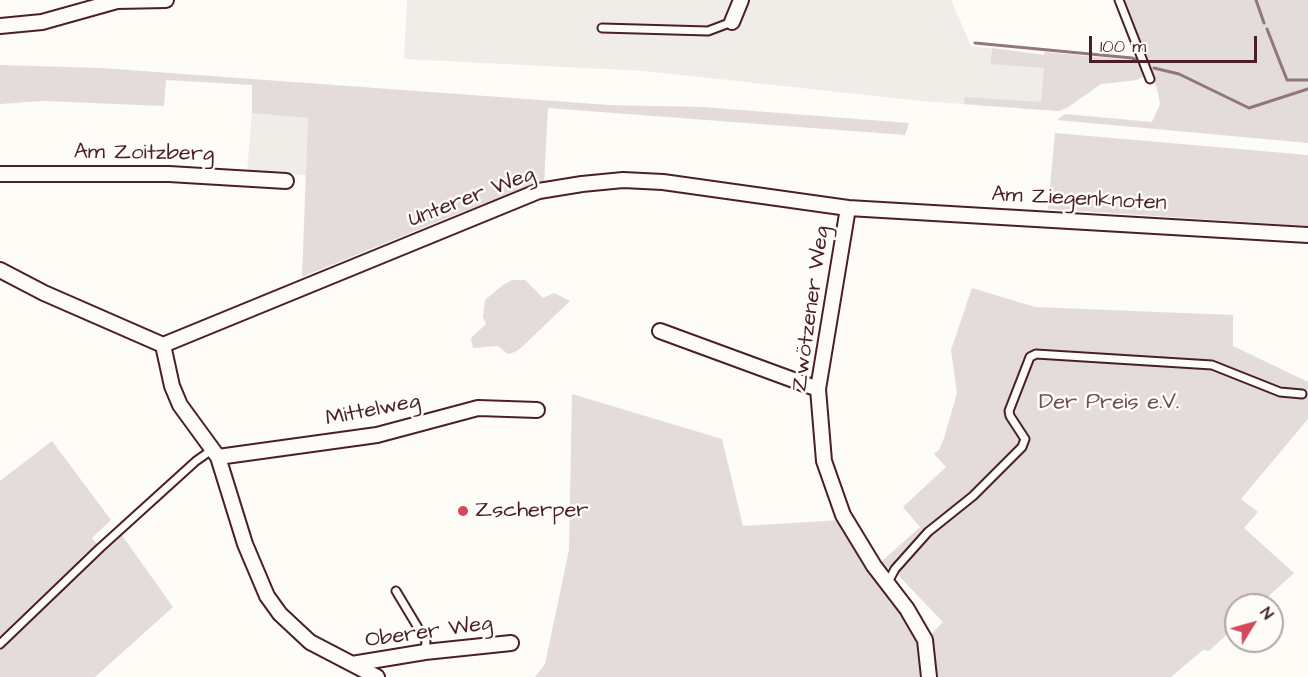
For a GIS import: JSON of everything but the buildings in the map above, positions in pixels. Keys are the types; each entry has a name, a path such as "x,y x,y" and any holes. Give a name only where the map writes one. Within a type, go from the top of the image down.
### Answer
{"street":[{"path":"0,26 42,22 117,1 166,0"},
{"path":"732,22 741,0"},
{"name":"Am Zoitzberg","path":"0,174 169,174 286,181"},
{"name":"Unterer Weg","path":"163,345 539,191 623,180 663,182 848,207"},
{"name":"Am Ziegenknoten","path":"848,207 1308,235"},
{"name":"Zwötzener Weg","path":"848,207 818,389 824,461 843,516 887,584 907,609 925,640 929,677"},
{"path":"0,270 44,293 163,345 172,386 180,405 215,453 245,544 267,596 285,620 310,642 377,677"},
{"path":"660,331 818,389"},
{"name":"Mittelweg","path":"215,453 377,435 478,408 537,410"},
{"name":"Oberer Weg","path":"352,664 425,652 511,643"}],"lane":[{"path":"1119,0 1150,80"},
{"path":"602,28 708,31 732,22"},
{"path":"887,584 895,569 928,532 973,496 1022,447 1025,439 1009,411 1030,357 1036,354 1212,365 1280,392 1302,394"},
{"path":"0,644 100,548 196,461 215,453"},
{"path":"396,591 426,640 425,652"}],"shaded area":[{"path":"407,0 951,0 971,46 1045,55 1042,110 921,101 645,71 404,59"},
{"path":"252,113 308,118 306,175 247,171"}],"green space":[{"path":"1123,0 1308,0 1308,143 1057,120 1065,114 1152,122 1160,104 1158,93 1149,63"},
{"path":"992,48 1044,55 1045,52 1131,60 1142,65 1145,72 1144,76 1137,80 1101,84 1067,108 1059,111 964,104 965,97 1041,102 1044,68 991,64"},
{"path":"0,65 101,68 609,105 702,107 909,123 905,135 548,108 544,184 520,190 452,216 302,277 308,118 252,113 252,85 166,80 164,106 43,101 0,104"},
{"path":"1055,133 1308,155 1308,226 1048,209"},
{"path":"512,280 525,280 543,298 554,293 570,301 515,352 508,354 498,346 473,348 471,338 486,324 483,317 485,300"},
{"name":"Der Preis e.V.","path":"972,288 1035,307 1233,315 1233,346 1308,382 1308,419 1241,499 1258,512 1244,528 1294,573 1272,593 1224,593 1224,637 1209,651 1203,650 1171,677 935,677 930,635 943,622 897,574 880,563 920,527 903,507 946,467 934,454 939,450 944,438 957,393 951,350"},
{"path":"572,394 722,439 743,526 841,520 921,642 925,677 535,677 545,664 569,550"},
{"path":"52,441 111,520 92,538 102,550 121,534 173,607 95,677 0,677 0,481"}],"waterway":[{"path":"1256,0 1264,23"},
{"path":"1267,29 1287,80 1308,80"},
{"path":"975,43 1137,60"},
{"path":"1154,68 1179,74 1249,108 1308,89"}],"place":[{"name":"Zscherper","path":"463,511"}]}
